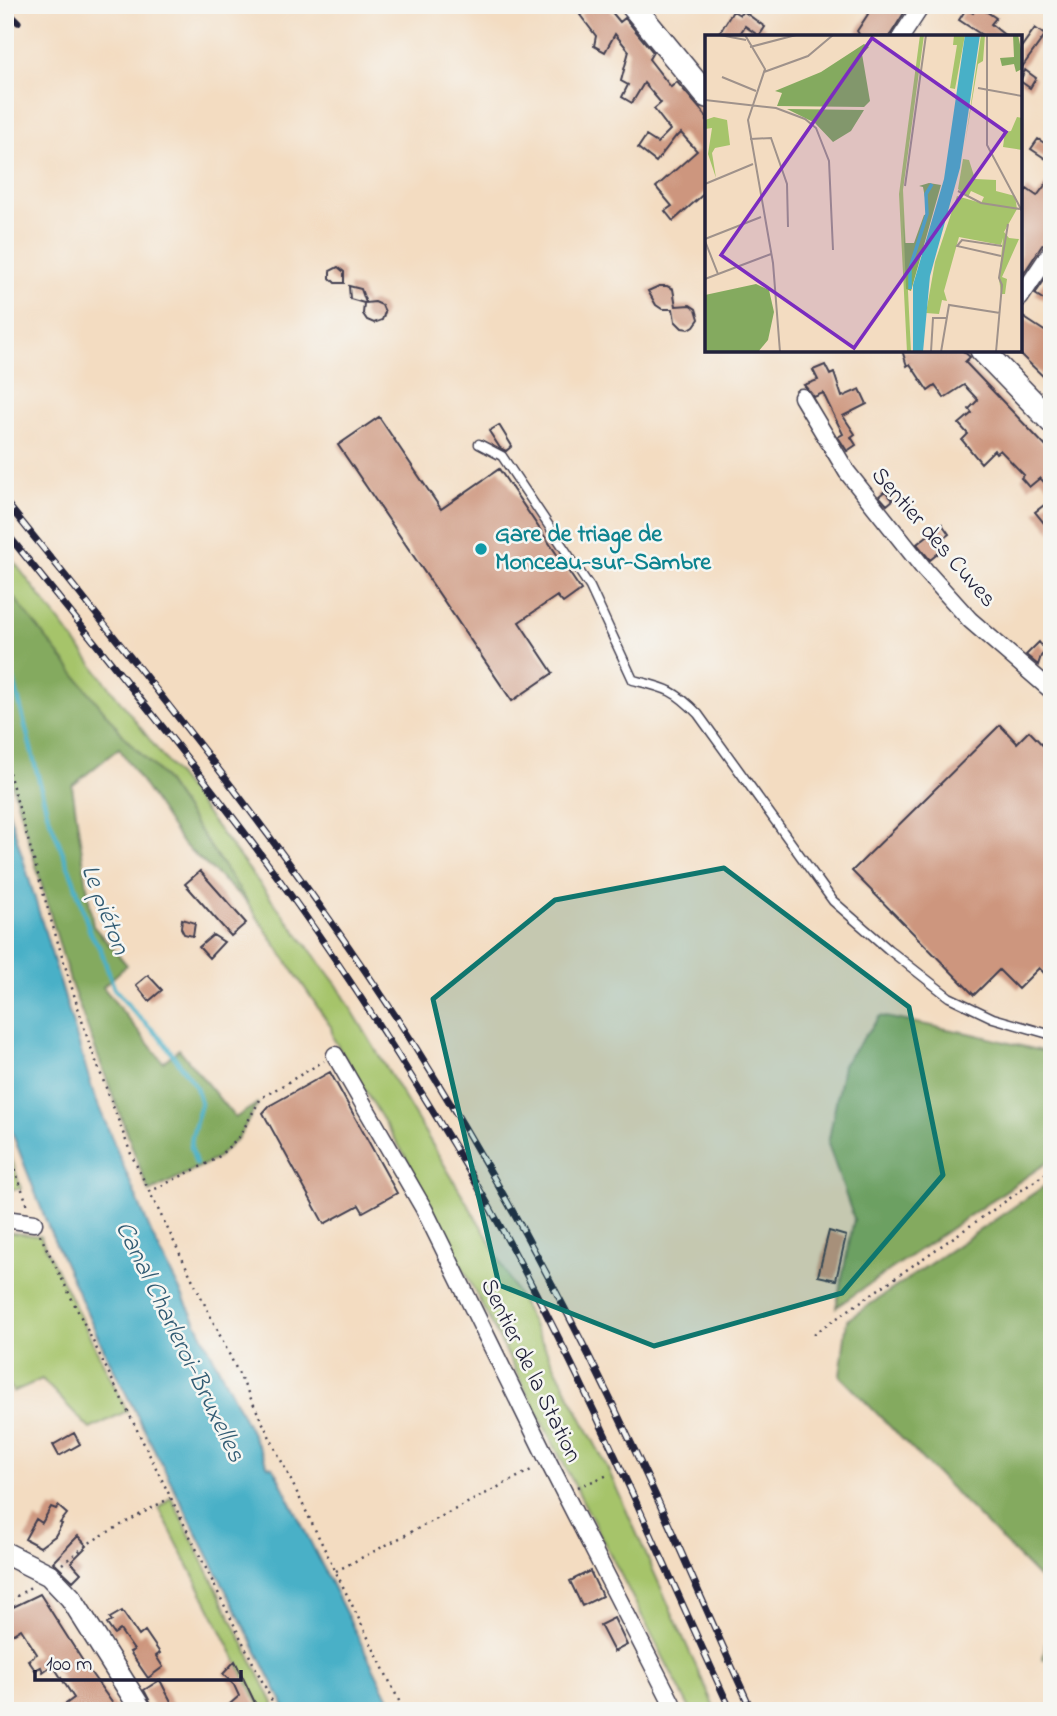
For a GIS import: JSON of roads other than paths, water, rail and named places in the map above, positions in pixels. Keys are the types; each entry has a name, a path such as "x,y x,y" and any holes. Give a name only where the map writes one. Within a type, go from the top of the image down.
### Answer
{"main road":[{"path":"632,5 705,94"},
{"path":"984,352 1052,422"}],"street":[{"path":"902,35 922,5"},
{"path":"1022,295 1052,250"},
{"name":"Sentier des Cuves","path":"802,397 847,472 925,570 970,620 1052,691"},
{"name":"Sentier de la Station","path":"335,1055 424,1209 548,1461 676,1711"},
{"path":"5,1219 34,1223"},
{"path":"5,1553 49,1575 71,1598 142,1711"}],"lane":[{"path":"479,444 502,456 590,587 633,680 680,695 833,901 949,997 993,1018 1052,1035"}],"water":[{"name":"Canal Charleroi-Bruxelles","path":"5,799 94,1095 152,1235 268,1466 273,1467 395,1711 287,1711 106,1354 50,1231 5,1114"}],"waterway":[{"name":"Le piéton","path":"5,646 47,812 90,932 101,950 114,988 161,1038 196,1087 201,1104 191,1147 196,1164"}],"railway":[{"path":"5,9 18,22"},
{"path":"5,501 266,832 364,969 442,1089 529,1241 609,1396 752,1711"},
{"path":"5,531 234,818 339,965 432,1109 531,1283 600,1424 731,1711"}],"place":[{"name":"Gare de triage de Monceau-sur-Sambre","path":"481,549"}]}
